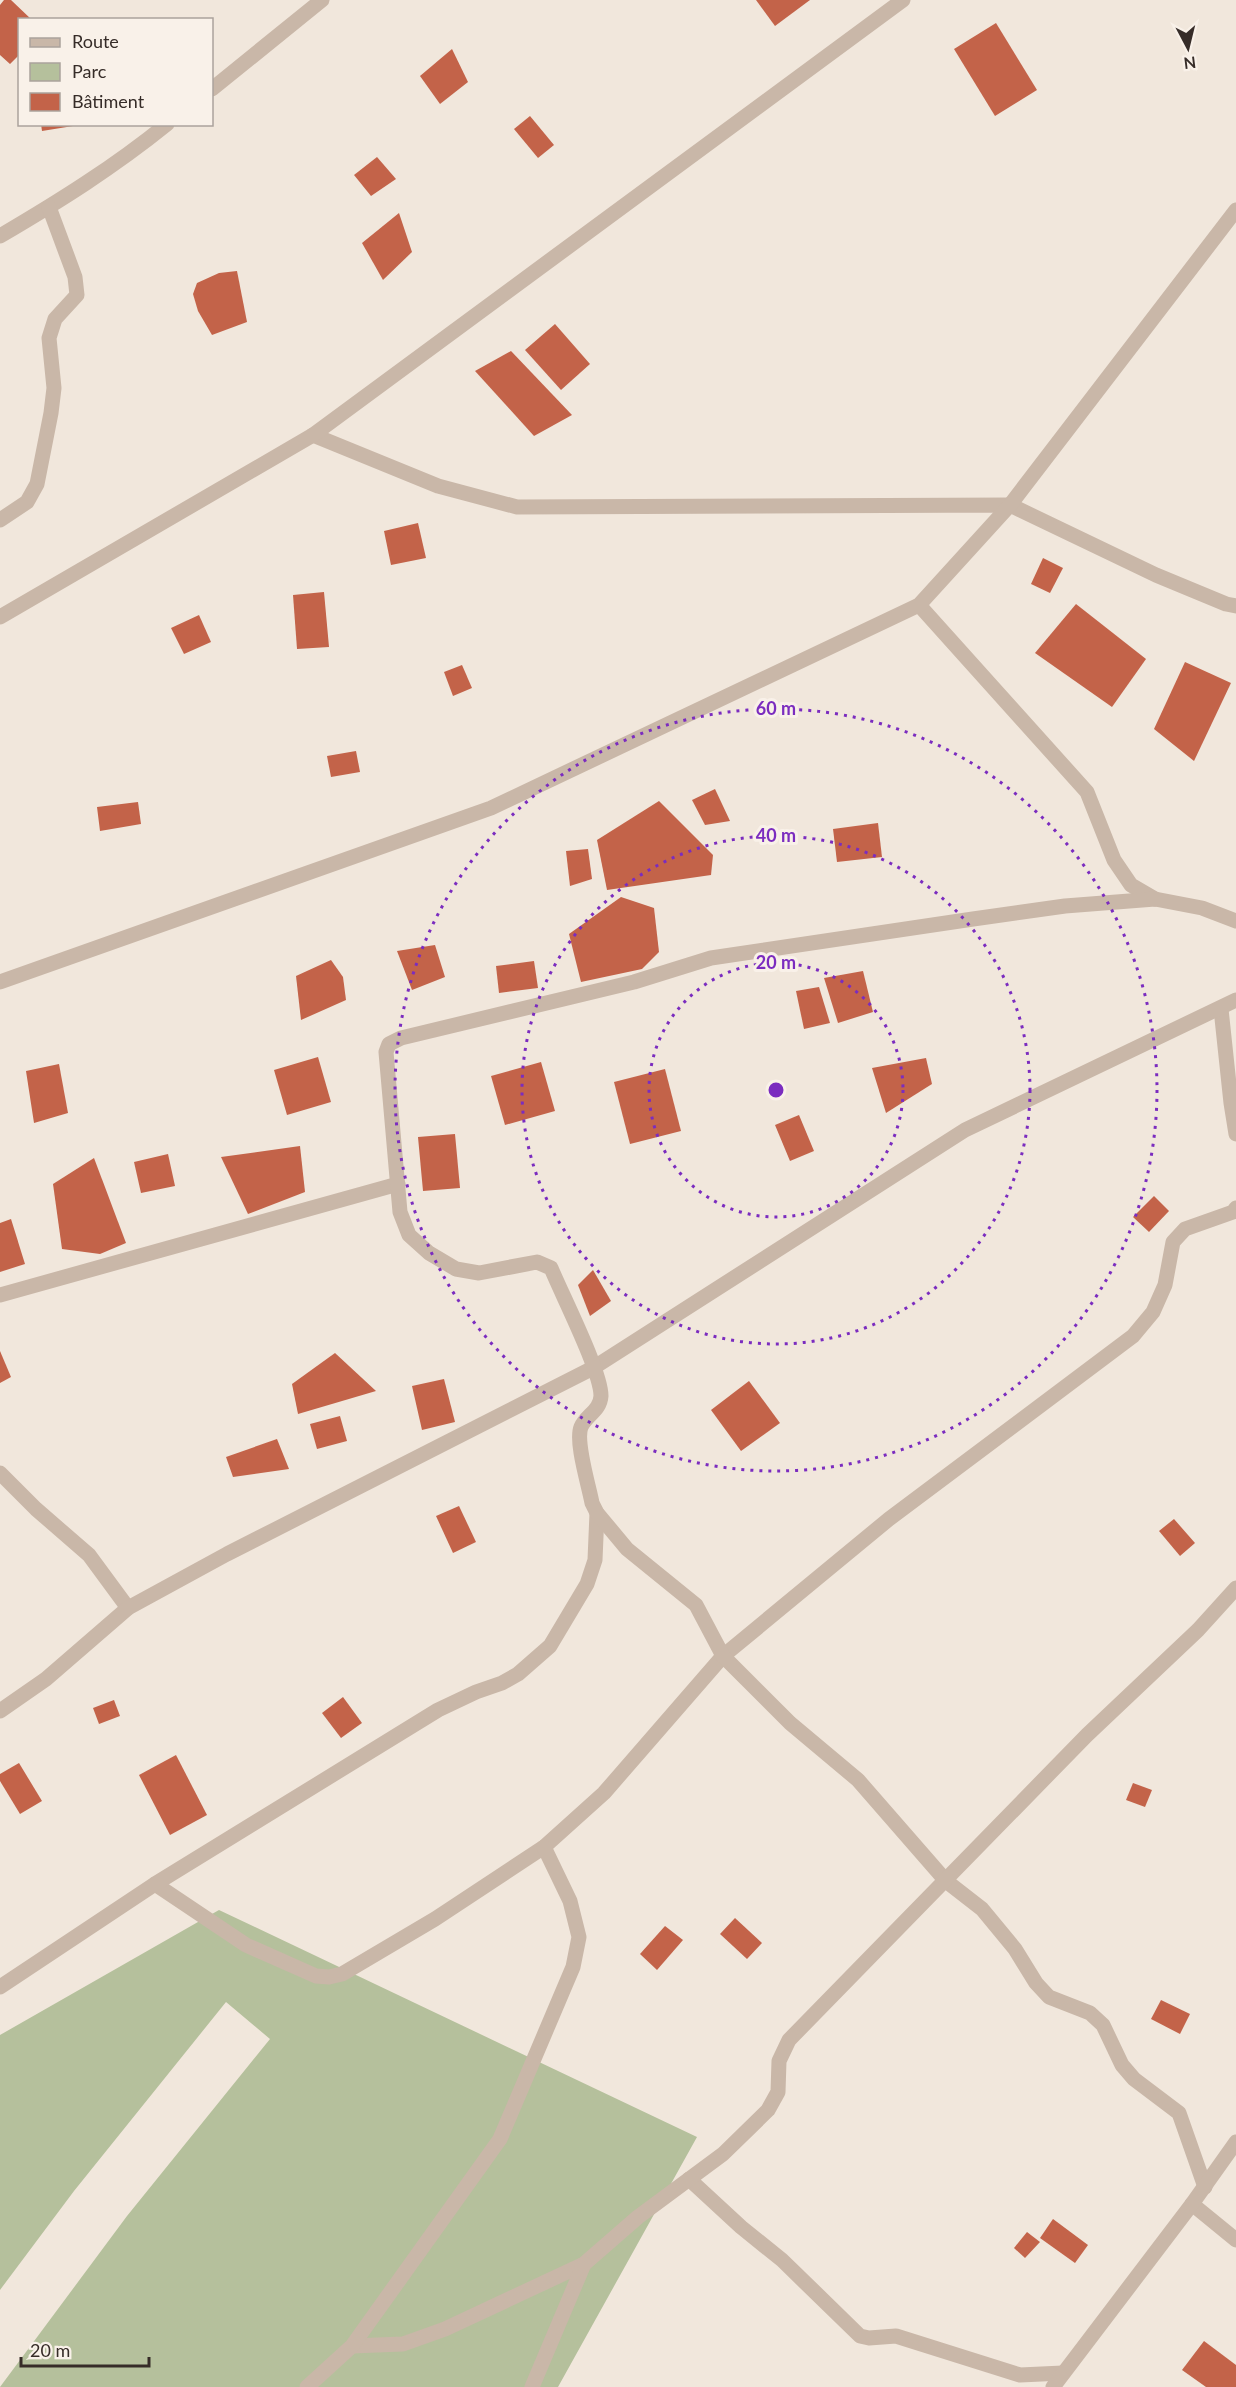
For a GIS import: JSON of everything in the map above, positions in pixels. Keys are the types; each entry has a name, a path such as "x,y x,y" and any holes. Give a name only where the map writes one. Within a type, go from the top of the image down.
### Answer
{"street":[{"path":"213,87 322,0"},
{"path":"0,617 313,435 903,0"},
{"path":"0,236 126,157 165,126"},
{"path":"0,520 27,502 37,484 54,388 49,338 55,319 76,295 75,277 49,207"},
{"path":"0,982 491,808 919,605 1010,505 1236,210"},
{"path":"313,435 438,486 517,507 1010,505 1156,576 1236,606"},
{"path":"919,605 1087,792 1114,861 1131,885 1155,899"},
{"path":"1205,2187 1179,2113 1134,2079 1122,2065 1103,2025 1090,2013 1049,1997 1036,1983 1015,1949 982,1909 946,1881 858,1780 790,1723 723,1656 696,1605 627,1549 597,1513 592,1503 579,1439 581,1426 599,1405 601,1394 593,1368 551,1268 537,1262 479,1273 456,1269 429,1254 409,1235 400,1212 386,1052 389,1044 401,1038 634,982 711,958 815,941 1054,908 1155,899 1202,908 1236,921"},
{"path":"0,1711 46,1679 128,1608 227,1554 593,1368 965,1130 1236,1000"},
{"path":"1221,1008 1230,1103 1236,1134"},
{"path":"0,1295 398,1184"},
{"path":"155,1884 246,1945 316,1976 329,1977 342,1974 435,1919 544,1847 604,1792 723,1656 898,1511 1133,1336 1153,1312 1165,1285 1173,1242 1185,1228 1233,1212 1236,1208"},
{"path":"0,1473 36,1509 89,1555 128,1608"},
{"path":"0,1988 155,1884 438,1710 518,1674 550,1646 587,1584 595,1560 597,1513"},
{"path":"352,2346 402,2344 435,2332 584,2264 638,2217 723,2154 768,2110 778,2092 778,2061 789,2040 1087,1735 1198,1630 1236,1588"},
{"path":"307,2387 352,2346 500,2139 573,1967 579,1937 570,1901 544,1847"},
{"path":"1053,2387 1205,2187 1236,2142"},
{"path":"690,2179 741,2227 782,2260 861,2336 869,2338 896,2336 1020,2375 1063,2373"},
{"path":"1192,2204 1236,2240"},
{"path":"532,2387 584,2264"}],"green space":[{"path":"219,1910 697,2137 558,2387 0,2387 127,2216 270,2039 226,2002 74,2191 0,2290 0,2035"}],"building":[{"path":"4,0 11,0 30,18 18,18 18,56 10,64 0,55 0,5"},
{"path":"756,0 810,0 775,26"},
{"path":"996,23 1037,90 995,116 954,49"},
{"path":"452,49 468,82 440,104 420,76"},
{"path":"530,116 554,145 538,158 514,129"},
{"path":"41,126 73,126 42,131"},
{"path":"377,157 396,179 371,196 354,175"},
{"path":"399,213 412,252 383,280 362,243"},
{"path":"237,271 247,322 212,335 198,311 193,294 197,283 219,273"},
{"path":"555,324 590,364 561,390 525,350"},
{"path":"511,351 572,415 534,436 475,371"},
{"path":"418,523 426,558 391,565 384,531"},
{"path":"1043,558 1063,568 1050,593 1031,584"},
{"path":"324,592 329,647 297,649 293,595"},
{"path":"1076,604 1146,659 1112,707 1035,653"},
{"path":"199,615 211,642 184,654 171,628"},
{"path":"1185,662 1231,683 1194,761 1154,729"},
{"path":"462,665 472,688 453,696 444,672"},
{"path":"356,751 360,772 331,777 327,756"},
{"path":"715,789 730,821 705,825 692,800"},
{"path":"659,801 713,855 711,875 607,890 597,840"},
{"path":"138,802 141,824 100,831 97,807"},
{"path":"878,823 882,857 837,862 833,829"},
{"path":"588,849 592,879 570,886 566,851"},
{"path":"621,897 654,908 659,952 642,969 581,982 569,934"},
{"path":"435,945 445,977 412,990 397,951"},
{"path":"331,960 343,977 346,1000 301,1020 296,976"},
{"path":"534,961 538,988 499,993 496,966"},
{"path":"863,971 873,1012 838,1023 824,978"},
{"path":"819,987 830,1023 804,1029 796,991"},
{"path":"318,1057 331,1102 287,1115 274,1070"},
{"path":"926,1058 932,1084 886,1113 872,1068"},
{"path":"541,1062 555,1111 505,1125 491,1076"},
{"path":"59,1064 68,1113 34,1123 26,1071"},
{"path":"665,1069 681,1131 630,1144 614,1082"},
{"path":"799,1115 814,1151 790,1161 775,1125"},
{"path":"455,1134 460,1188 423,1191 418,1137"},
{"path":"300,1146 305,1192 248,1214 221,1157"},
{"path":"168,1154 175,1186 141,1193 134,1162"},
{"path":"94,1158 126,1243 100,1254 62,1249 53,1184"},
{"path":"1154,1196 1169,1211 1149,1232 1133,1217"},
{"path":"11,1219 25,1264 0,1272 0,1223"},
{"path":"593,1270 611,1301 590,1316 578,1285"},
{"path":"0,1351 11,1377 0,1383"},
{"path":"335,1353 376,1391 298,1414 292,1384"},
{"path":"444,1379 455,1422 422,1430 412,1386"},
{"path":"749,1381 780,1423 741,1451 711,1410"},
{"path":"340,1416 347,1441 317,1449 310,1424"},
{"path":"277,1439 289,1469 233,1477 226,1457"},
{"path":"459,1506 476,1542 453,1553 436,1516"},
{"path":"1174,1519 1195,1543 1180,1556 1159,1531"},
{"path":"343,1697 362,1723 341,1738 322,1713"},
{"path":"114,1700 120,1716 99,1724 93,1708"},
{"path":"176,1755 207,1815 170,1835 139,1775"},
{"path":"19,1763 42,1801 20,1814 0,1781 0,1774"},
{"path":"1133,1783 1152,1790 1145,1807 1126,1800"},
{"path":"735,1918 762,1943 747,1959 720,1934"},
{"path":"665,1926 683,1940 657,1970 640,1954"},
{"path":"1161,2000 1190,2014 1180,2034 1151,2019"},
{"path":"1053,2219 1088,2245 1075,2263 1040,2238"},
{"path":"1027,2232 1040,2242 1025,2258 1014,2248"},
{"path":"1204,2341 1236,2365 1236,2387 1206,2387 1182,2370"}]}
